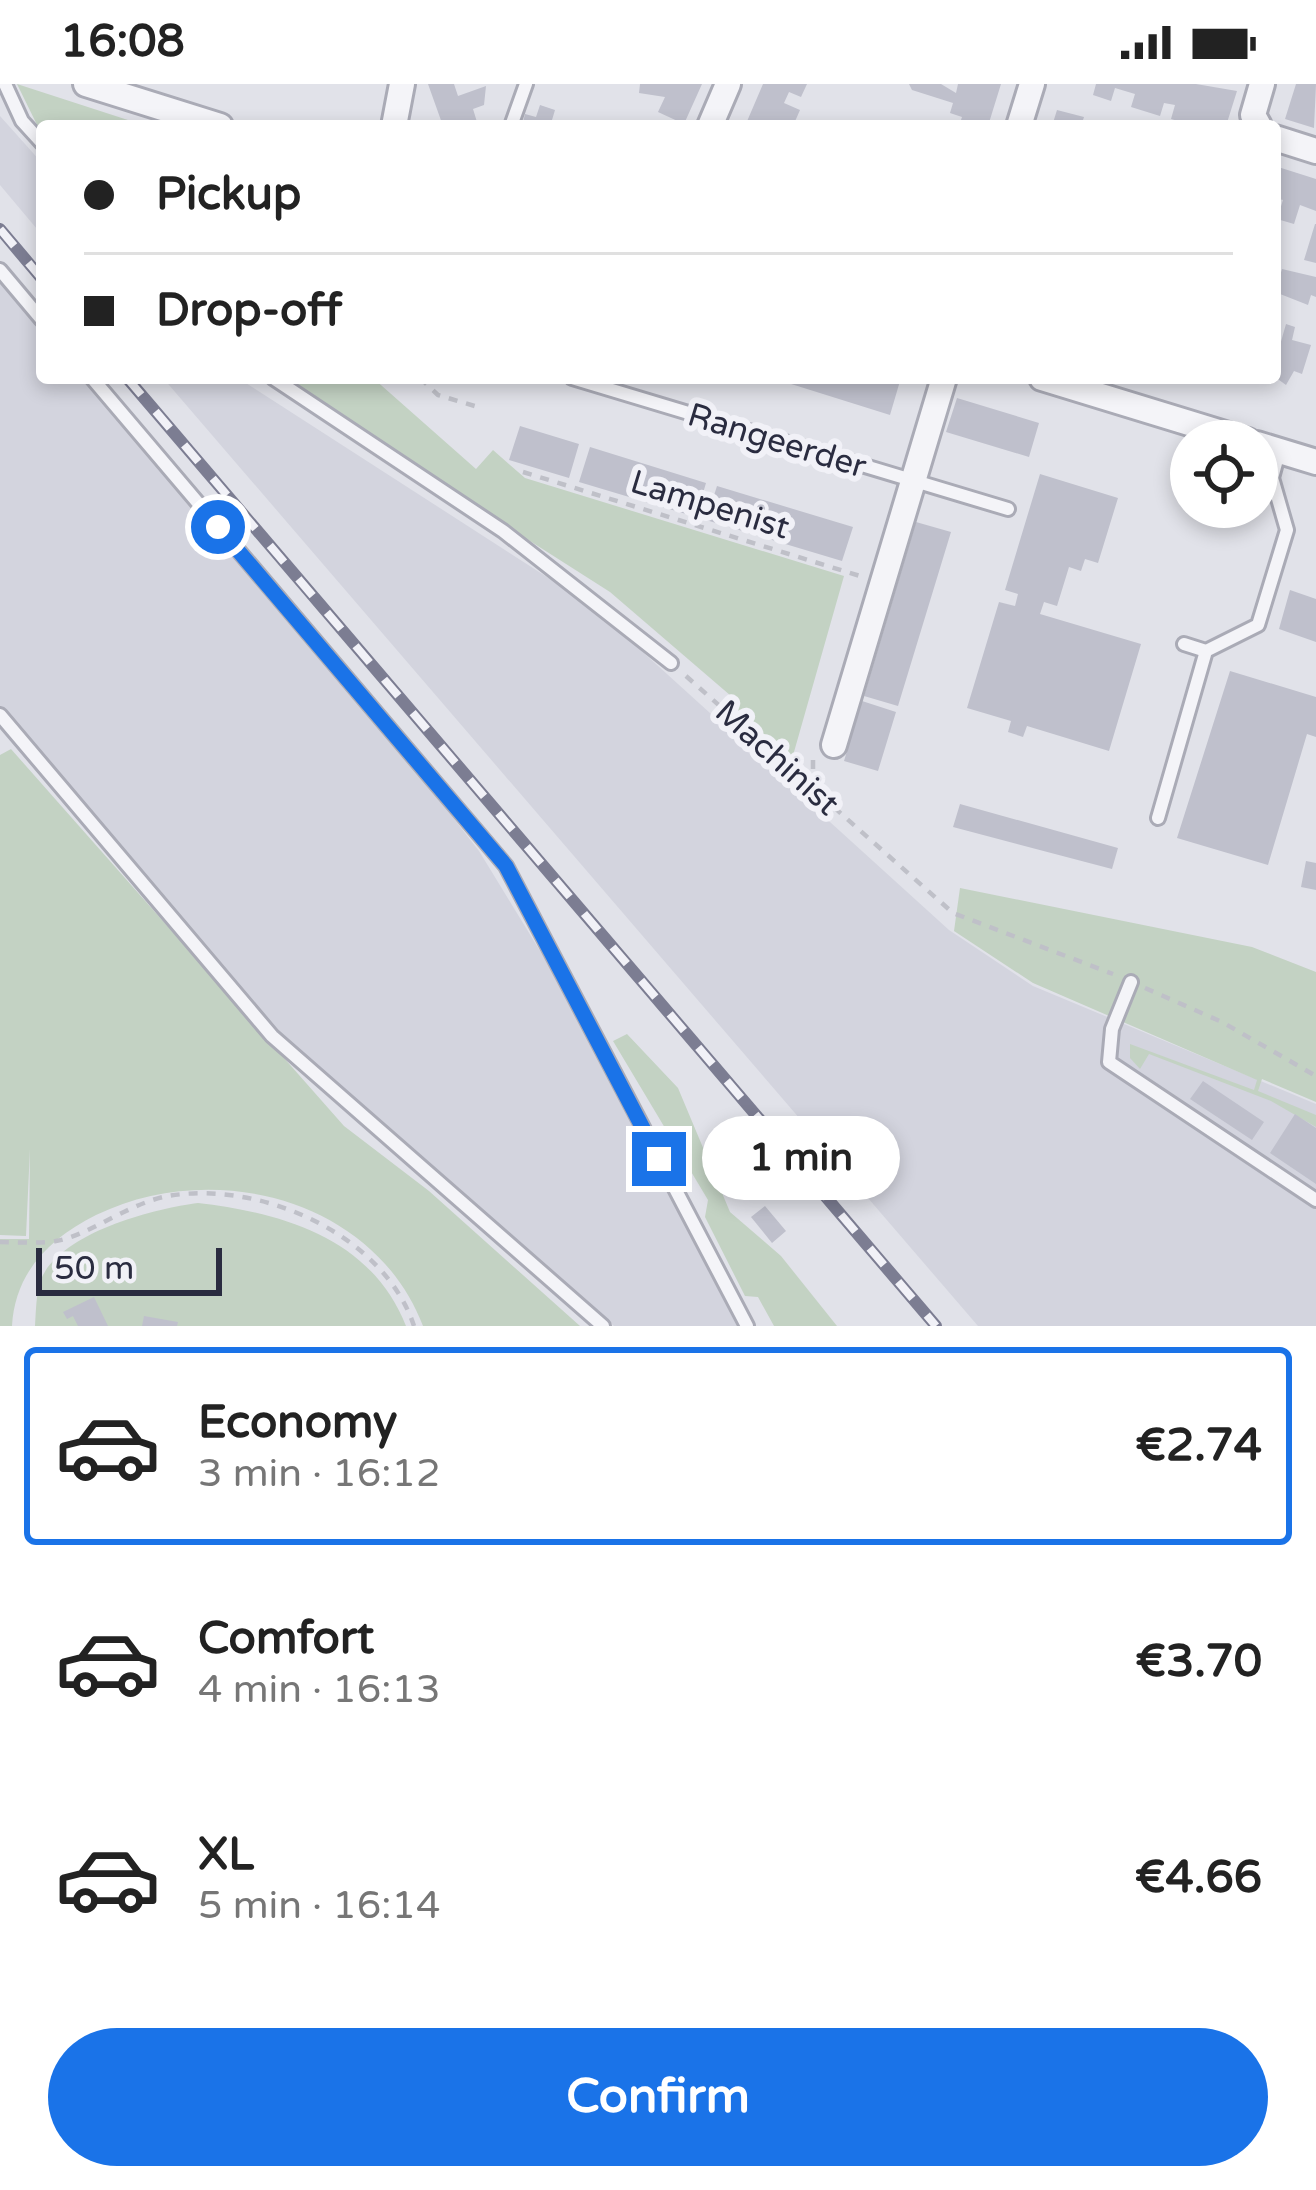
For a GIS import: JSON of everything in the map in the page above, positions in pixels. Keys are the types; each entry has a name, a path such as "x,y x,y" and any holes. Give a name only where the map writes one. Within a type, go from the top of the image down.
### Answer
{"street":[{"path":"395,120 402,84"},
{"path":"713,120 728,84"},
{"path":"1021,120 1032,84"},
{"path":"1256,120 1262,84"},
{"path":"99,86 202,120"},
{"path":"1281,140 1316,151"},
{"name":"Rangeerder","path":"834,745 942,384"},
{"path":"1059,384 1170,424"},
{"path":"1278,450 1316,461"}],"lane":[{"path":"5,84 22,121 36,136"},
{"path":"513,120 526,84"},
{"path":"0,270 36,313"},
{"path":"97,384 506,866 747,1326"},
{"path":"282,384 503,531 671,663"},
{"name":"Rangeerder","path":"592,384 1008,509"},
{"path":"1184,644 1206,651 1258,625 1287,530 1278,499"},
{"path":"1158,818 1206,651"},
{"path":"0,715 272,1036 603,1326"},
{"path":"1131,982 1112,1029 1108,1062 1316,1200"}],"path":[{"path":"427,384 438,394 478,406"},
{"name":"Lampenist","path":"523,472 882,583"},
{"name":"Machinist","path":"671,663 953,913 1222,1022 1316,1076"},
{"path":"0,1242 60,1241 110,1214 170,1196 260,1203 329,1228 365,1252 405,1300 414,1326"}],"shaded area":[{"path":"0,116 36,156 36,228 0,185"},
{"path":"0,280 36,322 36,384 89,384 372,713 479,851 556,977 737,1326 614,1326 276,1029 0,706"},
{"path":"168,384 247,384 592,606 949,930 1033,986 1316,1104 1316,1326 978,1326"}],"green space":[{"path":"17,84 128,120 36,120"},
{"path":"298,384 380,384 476,469 493,450 525,478 844,576 792,759 734,708 738,702 610,592 379,445"},
{"path":"11,749 344,1126 429,1191 580,1326 423,1326 400,1282 368,1247 329,1220 285,1201 238,1191 190,1190 142,1198 96,1215 64,1234 28,1273 12,1326 0,1326 0,1239 29,1239 30,1149 26,1236 0,1235 0,755"},
{"path":"960,888 1252,947 1316,972 1316,1102 1262,1079 1258,1091 1316,1115 1316,1127 1271,1101 1149,1054 1140,1069 1130,1058 1130,1044 1254,1090 1257,1080 1033,983 954,931"},
{"path":"627,1034 678,1088 730,1212 781,1256 837,1326 774,1326 758,1297 745,1296 705,1217 708,1200 613,1041"},
{"path":"198,1203 293,1223 348,1251 391,1296 406,1326 35,1326 41,1279 68,1248 134,1217"}],"building":[{"path":"428,84 454,84 458,96 486,86 484,105 473,109 476,120 441,120"},
{"path":"640,84 702,84 686,120 658,112 665,97 639,93"},
{"path":"763,84 807,84 801,97 789,92 784,103 800,110 796,120 748,120"},
{"path":"909,84 941,84 956,93 958,84 1001,84 990,120 961,120 950,113 953,103 912,90"},
{"path":"1096,84 1196,84 1237,91 1228,120 1174,120 1175,105 1164,103 1160,116 1131,107 1135,94 1115,88 1111,101 1093,95"},
{"path":"1296,84 1316,84 1314,128 1285,119"},
{"path":"540,105 555,110 552,120 524,120 525,114 536,117"},
{"path":"1057,110 1084,117 1083,120 1054,120"},
{"path":"1281,168 1316,179 1316,211 1300,205 1294,224 1281,220"},
{"path":"1316,224 1316,263 1304,260"},
{"path":"1281,272 1316,277 1316,297 1311,295 1308,305 1281,294"},
{"path":"1286,324 1295,327 1292,340 1311,345 1302,374 1294,371 1286,385 1281,381"},
{"path":"791,384 899,384 890,415"},
{"path":"957,398 1039,423 1029,457 946,432"},
{"path":"520,426 579,444 569,478 509,460"},
{"path":"590,447 706,483 696,517 579,482"},
{"path":"1040,474 1118,498 1098,563 1085,559 1081,571 1069,567 1057,606 1044,602 1040,614 1141,644 1109,751 1027,726 1023,737 1008,732 1011,721 967,708 999,602 1015,606 1018,594 1005,590"},
{"path":"717,486 853,527 842,561 706,520"},
{"path":"916,522 951,532 898,706 864,696"},
{"path":"1290,590 1316,599 1316,642 1279,629"},
{"path":"1230,671 1316,697 1316,737 1307,734 1268,865 1177,838"},
{"path":"862,701 896,712 878,771 844,761"},
{"path":"960,804 1118,848 1112,869 953,827"},
{"path":"1306,861 1316,863 1316,890 1301,887"},
{"path":"1203,1081 1264,1122 1252,1140 1190,1099"},
{"path":"1295,1114 1316,1128 1316,1184 1270,1153"},
{"path":"765,1206 786,1231 772,1243 751,1217"},
{"path":"94,1297 108,1326 78,1326 73,1316 67,1319 63,1312"},
{"path":"144,1316 178,1322 177,1326 142,1326"}],"railway":[{"path":"0,229 36,272"},
{"path":"132,384 936,1326"}],"route":[{"path":"218,527 506,866 659,1159"}]}
